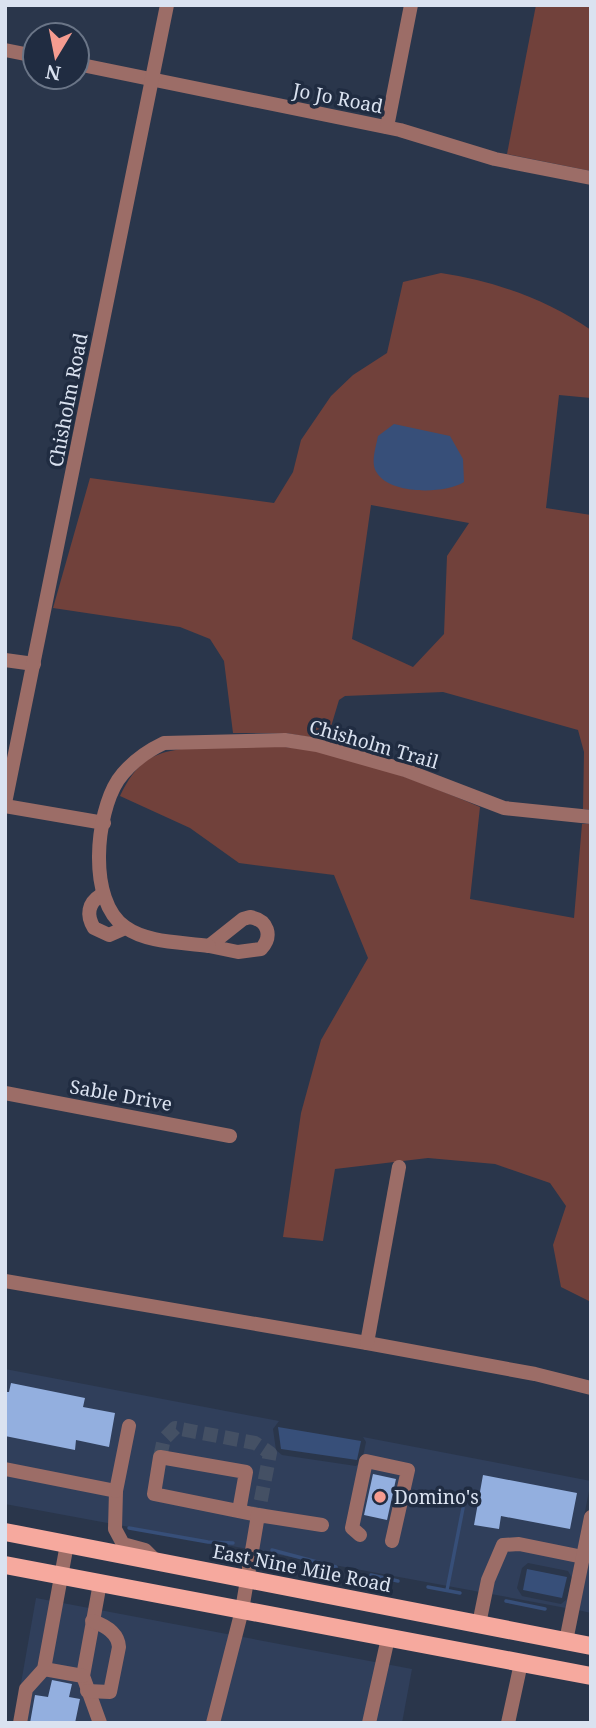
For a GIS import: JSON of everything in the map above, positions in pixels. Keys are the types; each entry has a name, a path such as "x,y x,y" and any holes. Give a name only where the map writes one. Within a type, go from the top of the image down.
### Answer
{"main road":[{"name":"East Nine Mile Road","path":"5,1532 591,1646"},
{"path":"5,1564 591,1676"}],"street":[{"name":"Chisholm Road","path":"5,804 167,5"},
{"path":"387,127 411,5"},
{"name":"Jo Jo Road","path":"91,67 387,127 495,159 591,178"},
{"path":"5,660 34,664"},
{"name":"Chisholm Trail","path":"209,946 153,938 125,928 109,935 94,928 88,913 90,905 101,895 100,860 104,824 116,783 136,760 164,744 199,740 285,740 317,745 405,770 504,808 591,817"},
{"path":"5,804 104,824"},
{"path":"101,895 125,928"},
{"name":"Sable Drive","path":"5,1093 230,1136"},
{"path":"366,1343 399,1167"},
{"path":"5,1281 366,1343 535,1374 591,1388"},
{"path":"129,1426 116,1491 115,1529 123,1545 145,1550 157,1562"},
{"path":"239,1511 246,1472 160,1457 154,1493 239,1511 258,1515 322,1525"},
{"path":"360,1535 352,1528 366,1461 408,1470 393,1541"},
{"path":"5,1469 116,1491"},
{"path":"213,1723 242,1610 258,1515"},
{"path":"566,1641 591,1517"},
{"path":"20,1723 26,1689 44,1669 67,1544"},
{"path":"479,1624 488,1580 503,1545 519,1544 583,1558"},
{"path":"100,1583 92,1621 85,1683 100,1723"},
{"path":"44,1669 110,1692 119,1647 112,1632 92,1621"},
{"path":"369,1723 388,1638"},
{"path":"508,1723 521,1663"}],"shaded area":[{"path":"536,5 591,5 591,171 507,154"},
{"path":"441,273 500,286 538,300 591,330 591,398 559,395 546,508 591,515 591,810 583,809 584,752 578,730 443,692 345,696 339,700 327,740 286,733 233,733 224,661 210,639 180,627 53,608 90,478 274,503 293,472 301,440 331,396 353,375 387,353 403,282","holes":["371,505 469,523 447,556 444,634 413,667 352,639"]},
{"path":"394,424 450,436 463,459 464,482 444,489 419,490 406,489 384,480 375,469 375,450 378,436"},
{"path":"199,747 285,747 333,755 410,779 480,807 470,899 574,918 582,824 591,824 591,1302 561,1287 553,1245 566,1206 550,1183 495,1164 428,1158 335,1169 323,1241 283,1237 301,1113 321,1040 368,958 334,875 239,863 190,828 120,796 134,772 151,758 172,751"},
{"path":"5,1369 279,1421 273,1429 276,1450 282,1455 356,1466 362,1461 366,1442 363,1437 591,1481 572,1578 568,1571 528,1563 522,1568 517,1588 522,1596 561,1604 567,1599 571,1584 566,1608 5,1504"},
{"path":"278,1427 361,1441 357,1460 281,1449"},
{"path":"591,1549 591,1613 578,1610"},
{"path":"527,1569 567,1577 562,1598 523,1590"},
{"path":"36,1598 412,1669 402,1723 14,1723"}],"building":[{"path":"11,1383 85,1398 83,1407 115,1413 109,1447 76,1440 75,1450 5,1436 5,1392 9,1392"},
{"name":"Domino's","path":"373,1474 396,1479 387,1520 364,1515"},
{"path":"483,1475 577,1493 570,1529 501,1516 499,1529 474,1525"},
{"path":"52,1680 72,1684 69,1697 80,1699 75,1723 30,1723 35,1695 48,1697"}],"waterway":[{"path":"447,1590 463,1508"},
{"path":"129,1528 208,1542 233,1543"},
{"path":"272,1550 336,1567"},
{"path":"371,1575 398,1581"},
{"path":"428,1587 460,1593"},
{"path":"506,1601 545,1609"}],"tunnel":[{"path":"160,1457 164,1439 175,1428 255,1443 270,1453 258,1515"}],"place":[{"name":"Domino's","path":"380,1497"}]}
